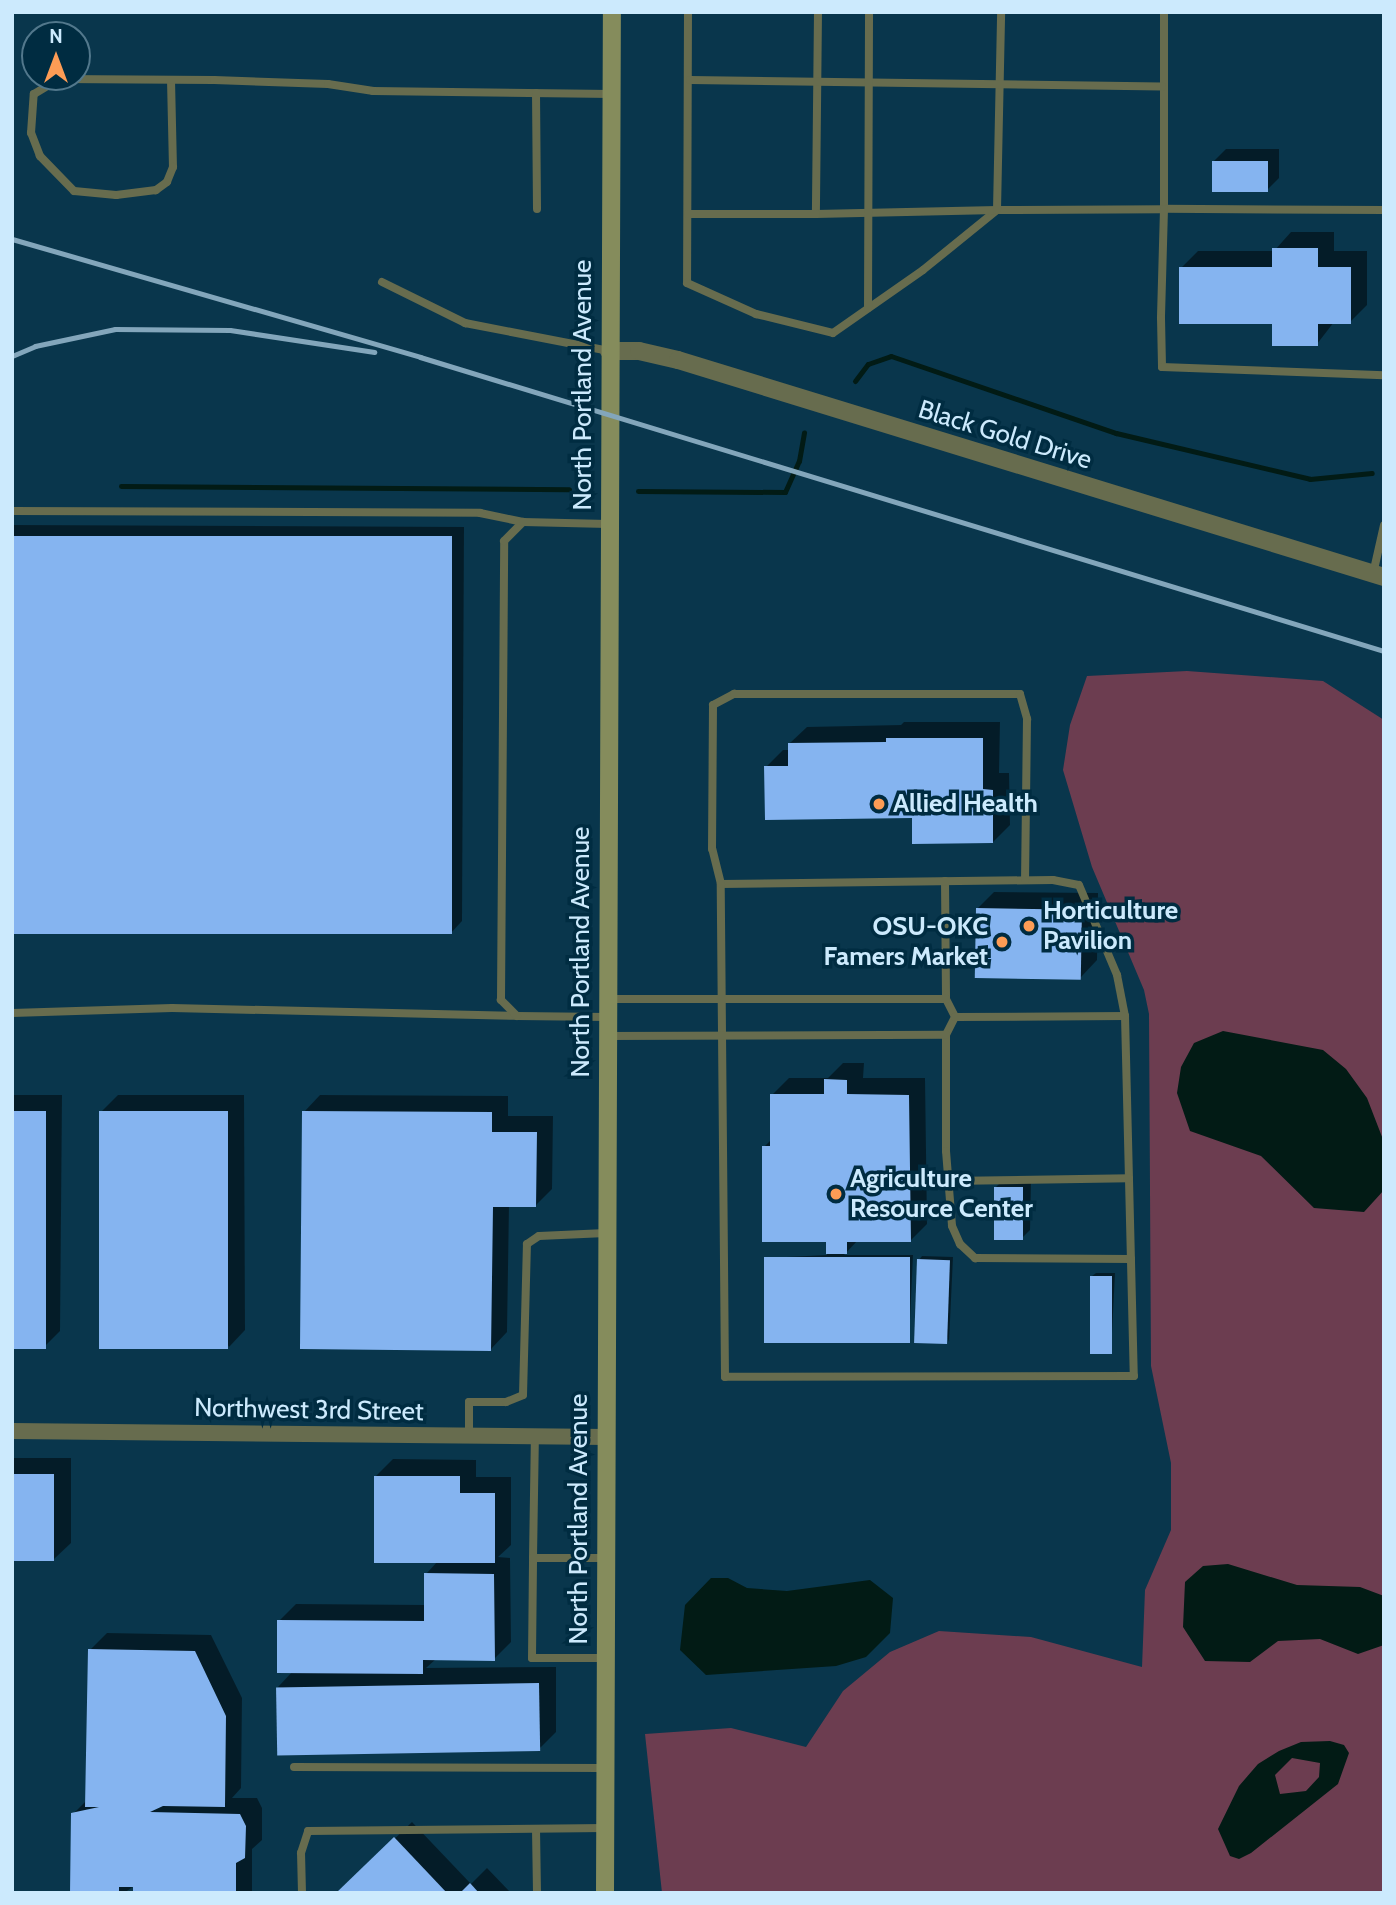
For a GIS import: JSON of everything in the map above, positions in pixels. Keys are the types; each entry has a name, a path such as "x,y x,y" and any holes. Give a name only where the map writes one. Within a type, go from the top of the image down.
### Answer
{"main road":[{"name":"North Portland Avenue","path":"605,1893 612,12"}],"street":[{"name":"Black Gold Drive","path":"609,351 639,351 678,360 1378,576"},
{"name":"Northwest 3rd Street","path":"12,1431 606,1437"}],"lane":[{"path":"688,12 690,80 687,283 756,314 833,333 997,210"},
{"path":"816,214 815,84 818,12"},
{"path":"868,308 869,12"},
{"path":"997,210 1001,12"},
{"path":"1164,12 1162,368 1384,375"},
{"path":"170,80 173,167 167,182 156,190 116,195 74,191 40,156 31,133 34,94 45,84 59,79 170,80 328,84 373,91 612,94"},
{"path":"690,80 815,84 999,82 1162,88"},
{"path":"536,93 537,209"},
{"path":"688,214 1164,209 1384,210"},
{"path":"382,282 465,323 609,351"},
{"path":"12,512 480,513 523,522 608,524"},
{"path":"517,1016 501,1000 504,541 523,522"},
{"path":"1378,576 1384,525"},
{"path":"721,884 1025,880 1079,885 1117,975 1125,1017 1134,1376 726,1377 721,884 712,849 710,712 720,700 734,694 1020,694 1027,719 1025,880"},
{"path":"945,881 946,999 955,1017"},
{"path":"12,1013 172,1008 562,1017 607,1008 722,1001 946,999"},
{"path":"955,1017 1125,1017"},
{"path":"955,1017 946,1035 948,1181 953,1226 966,1252 975,1258 1131,1259"},
{"path":"607,1036 946,1035"},
{"path":"948,1181 1129,1178"},
{"path":"469,1436 469,1402 506,1402 523,1395 527,1244 539,1236 606,1233"},
{"path":"535,1437 532,1658 605,1658"},
{"path":"533,1558 606,1558"},
{"path":"295,1767 605,1768"},
{"path":"302,1893 301,1853 308,1831 605,1828"},
{"path":"536,1829 537,1893"}],"shaded area":[{"path":"1187,671 1323,681 1384,720 1384,1893 662,1893 645,1734 731,1728 806,1747 843,1691 890,1652 939,1631 1031,1637 1142,1667 1145,1590 1171,1530 1171,1463 1151,1366 1149,1014 1144,990 1092,867 1063,770 1070,725 1087,676"},
{"path":"1223,1031 1323,1050 1346,1069 1367,1098 1384,1142 1384,1190 1364,1212 1314,1208 1261,1156 1190,1131 1177,1093 1181,1067 1194,1043"},
{"path":"1228,1564 1297,1585 1360,1587 1384,1596 1384,1645 1358,1654 1320,1639 1278,1641 1250,1662 1205,1661 1183,1627 1185,1582 1203,1566"},
{"path":"711,1578 728,1578 747,1588 787,1591 870,1580 893,1598 890,1633 866,1657 836,1666 706,1675 680,1650 685,1605"},
{"path":"1330,1741 1344,1745 1349,1753 1338,1784 1251,1853 1239,1859 1230,1856 1218,1829 1239,1786 1258,1764 1301,1742","holes":["1292,1758 1320,1763 1319,1777 1306,1791 1280,1794 1275,1775"]}],"building":[{"path":"1212,161 1268,161 1268,192 1212,192"},
{"path":"1272,248 1318,248 1318,267 1351,267 1351,324 1318,324 1318,346 1272,346 1272,324 1179,324 1179,267 1272,267"},
{"path":"12,536 452,536 452,934 12,934"},
{"name":"Allied Health","path":"886,738 983,738 983,789 993,790 993,843 912,844 912,818 765,820 764,766 788,766 788,743 886,742"},
{"name":"Horticulture Pavilion","path":"976,908 1082,910 1081,980 975,978"},
{"name":"Agriculture Resource Center","path":"824,1079 847,1080 847,1094 909,1095 911,1242 847,1242 847,1254 826,1254 826,1242 762,1242 762,1146 770,1146 770,1094 824,1094"},
{"path":"12,1111 46,1111 46,1349 12,1349"},
{"path":"99,1111 228,1111 228,1349 99,1349"},
{"path":"302,1111 492,1112 492,1132 537,1132 536,1207 493,1207 491,1351 300,1349"},
{"path":"994,1187 1023,1187 1023,1240 994,1240"},
{"path":"764,1257 910,1257 910,1343 764,1343"},
{"path":"917,1259 950,1260 947,1344 914,1343"},
{"path":"1090,1276 1112,1276 1112,1354 1090,1354"},
{"path":"12,1474 54,1474 54,1561 12,1561"},
{"path":"374,1476 460,1476 460,1493 495,1493 495,1563 374,1563"},
{"path":"424,1573 494,1574 495,1661 423,1660 423,1674 277,1673 277,1620 424,1621"},
{"path":"88,1649 195,1651 226,1716 225,1807 163,1806 150,1812 240,1814 246,1826 245,1858 236,1863 236,1893 133,1893 133,1887 119,1887 119,1893 70,1893 71,1813 99,1807 85,1807"},
{"path":"539,1683 540,1751 277,1756 276,1688"},
{"path":"394,1837 447,1893 336,1893"},
{"path":"470,1883 479,1893 460,1893"}],"waterway":[{"path":"855,381 868,364 891,356 1116,433 1310,479 1372,473"},
{"path":"638,491 785,492 799,461 804,432"},
{"path":"121,486 569,489"}],"railway":[{"path":"12,239 420,357 1384,651"},
{"path":"12,356 35,346 115,329 230,330 374,352"}],"place":[{"name":"Allied Health","path":"879,804"},
{"name":"Horticulture Pavilion","path":"1029,926"},
{"name":"OSU-OKC Famers Market","path":"1002,942"},
{"name":"Agriculture Resource Center","path":"836,1194"}]}
